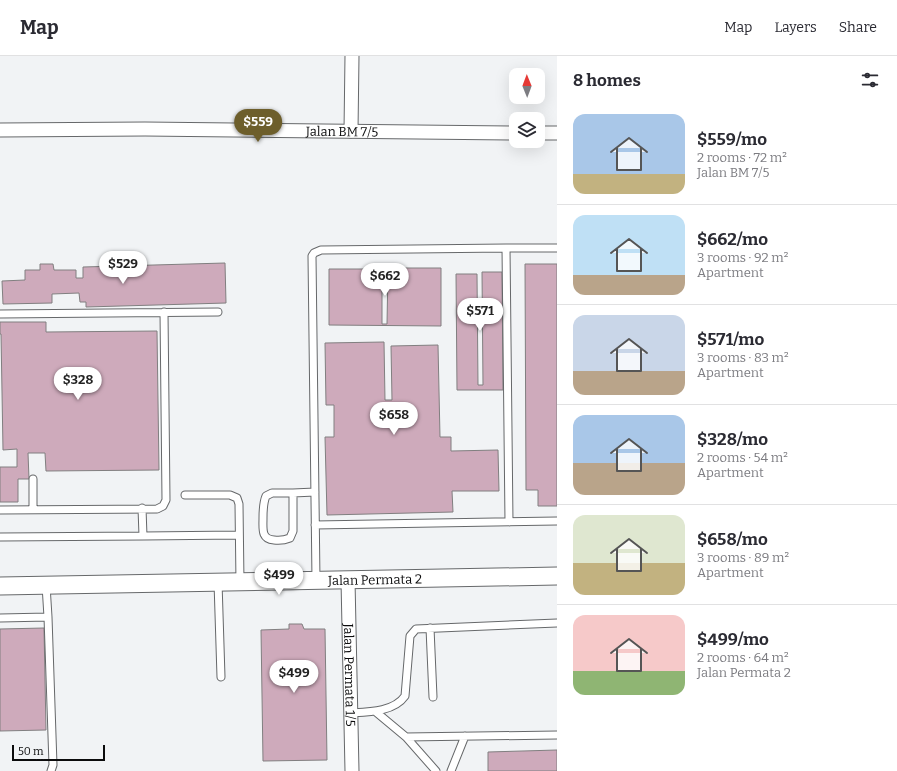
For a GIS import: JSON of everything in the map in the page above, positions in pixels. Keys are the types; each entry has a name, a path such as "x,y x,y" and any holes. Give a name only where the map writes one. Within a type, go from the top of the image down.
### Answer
{"street":[{"path":"351,131 352,56"},
{"name":"Jalan BM 7/5","path":"0,130 145,129 509,133"},
{"path":"545,133 557,133"},
{"name":"Jalan Permata 2","path":"0,586 557,576"},
{"name":"Jalan Permata 1/5","path":"348,580 352,771"}],"lane":[{"path":"506,248 509,522"},
{"path":"316,580 312,259 314,253 321,250 557,248"},
{"path":"0,510 157,509 163,506 166,500 164,312"},
{"path":"0,314 218,312"},
{"path":"33,479 33,510"},
{"path":"293,493 293,531 290,538 284,541 269,540 266,538 263,531 263,502 266,496 272,493 315,492"},
{"path":"185,495 230,495 236,498 239,504 240,582"},
{"path":"142,508 143,536"},
{"path":"315,525 557,521"},
{"path":"0,537 240,535"},
{"path":"218,582 221,676"},
{"path":"46,585 53,765 51,771"},
{"path":"0,618 48,617"},
{"path":"350,713 376,712 402,700 405,696 410,636 416,629 557,623"},
{"path":"430,628 433,698"},
{"path":"376,712 406,737 436,771"},
{"path":"406,737 557,735"},
{"path":"451,771 465,736"}],"building":[{"path":"225,263 226,303 86,307 86,302 80,302 79,293 52,294 52,303 3,304 2,281 25,280 25,270 40,270 40,264 53,264 54,270 76,270 76,278 83,278 83,267"},
{"path":"525,264 557,264 557,506 538,506 538,490 526,490"},
{"path":"388,268 441,268 441,326 329,325 329,269 382,269 382,324 387,324"},
{"path":"482,272 502,272 503,390 457,390 456,274 477,274 478,385 483,385"},
{"path":"0,322 46,322 46,332 157,331 159,470 46,471 45,453 28,453 29,479 18,479 18,502 0,502 0,467 17,467 17,449 3,450"},
{"path":"384,342 385,400 392,400 391,346 438,345 440,437 451,437 451,451 498,450 499,491 452,491 453,512 327,515 325,437 334,437 334,405 326,405 325,343"},
{"path":"289,624 302,624 304,629 325,629 327,760 263,761 261,630 289,629"},
{"path":"44,628 46,730 0,731 0,629"},
{"path":"557,750 557,771 488,771 488,752"}]}
